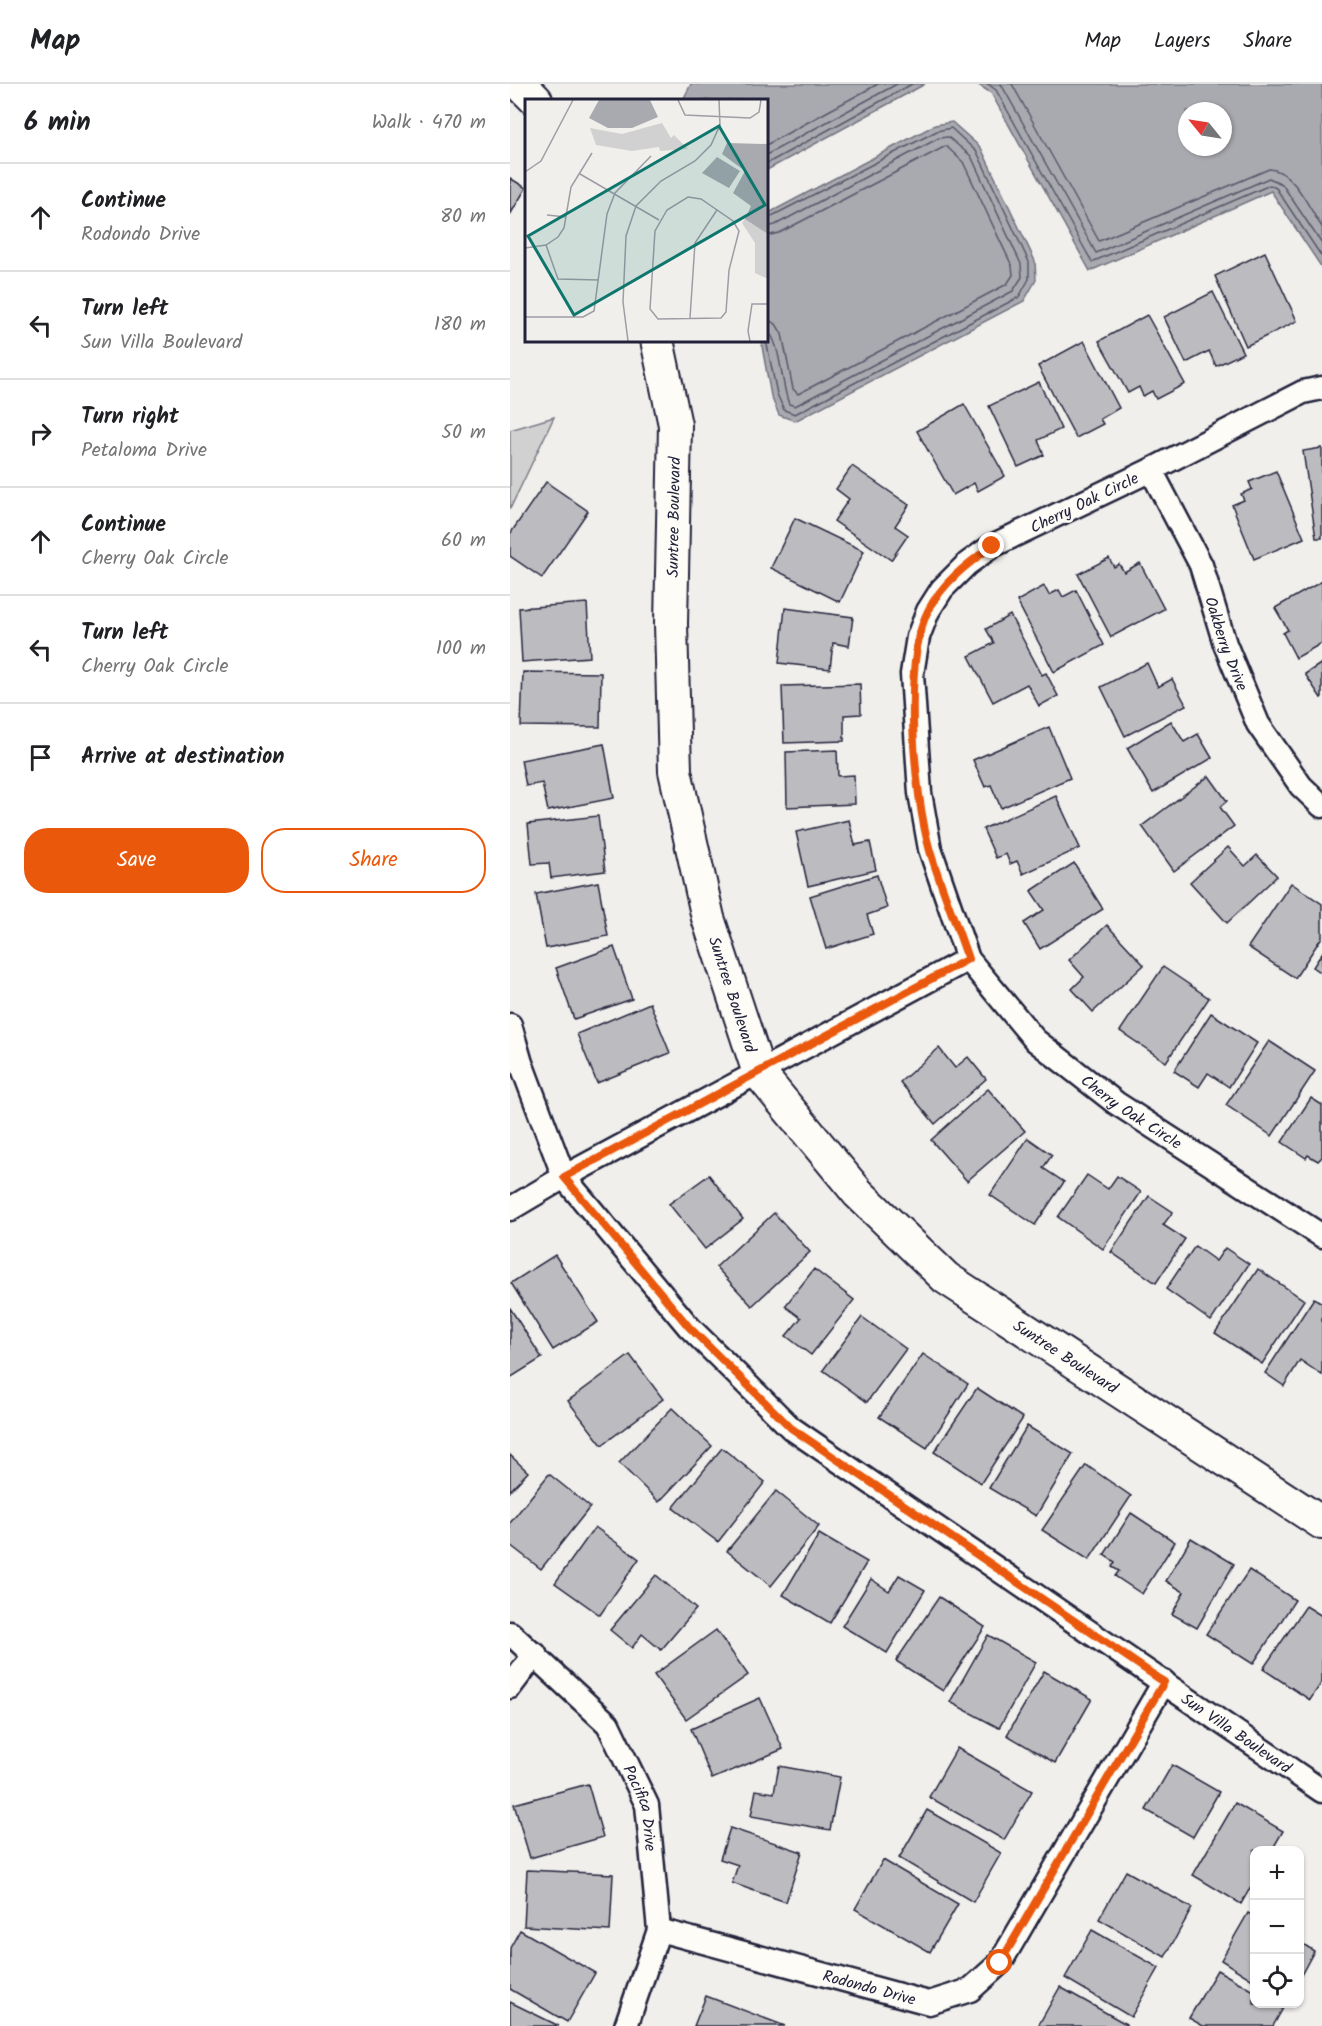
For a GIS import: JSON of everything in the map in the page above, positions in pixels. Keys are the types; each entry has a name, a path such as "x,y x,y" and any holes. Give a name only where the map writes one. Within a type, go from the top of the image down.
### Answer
{"street":[{"path":"520,84 535,99"},
{"name":"Suntree Boulevard","path":"657,342 675,425 671,624 675,771 708,918 759,1073 858,1193 946,1278 1322,1523"},
{"name":"Cherry Oak Circle","path":"1322,388 1303,392 1150,470 992,546 968,564 942,589 928,611 918,637 912,674 920,793 930,849 968,959 1035,1040 1116,1103 1322,1236"},
{"name":"Oakberry Drive","path":"1150,470 1201,565 1224,645 1258,724 1301,786 1322,807"},
{"path":"510,1209 564,1177 968,959"},
{"name":"Sun Villa Boulevard","path":"510,1025 521,1063 564,1177 689,1327 791,1428 1322,1791"},
{"name":"Pacifica Drive","path":"510,1633 608,1724 647,1805 659,1930 626,2026"},
{"path":"510,1687 535,1654"},
{"name":"Rodondo Drive","path":"659,1930 929,2003 970,1990 1000,1963 1164,1682"}],"shaded area":[{"path":"554,417 510,509 510,430"}],"water":[{"path":"691,84 925,84 768,169 768,99 684,99"},
{"path":"977,84 1322,84 1322,268 1271,191 1090,271 991,93"},
{"path":"952,122 981,148 1035,261 1036,280 1024,301 795,421 779,415 771,396 761,342 768,342 768,213 935,125"}],"building":[{"path":"510,178 525,187 525,190 510,215"},
{"path":"1265,252 1297,321 1246,346 1215,276"},
{"path":"1213,292 1243,353 1216,366 1209,351 1186,363 1164,317"},
{"path":"1147,315 1185,384 1156,399 1152,391 1143,396 1139,387 1128,393 1099,341"},
{"path":"1084,341 1119,408 1100,419 1103,424 1076,438 1038,366"},
{"path":"1039,382 1061,429 1038,440 1044,455 1018,467 989,406"},
{"path":"964,404 1005,476 978,491 974,483 953,495 917,431"},
{"path":"1322,448 1322,538 1316,538 1303,451"},
{"path":"852,466 909,505 895,526 908,535 891,560 834,521 849,499 836,489"},
{"path":"1276,471 1304,538 1254,559 1232,505 1244,500 1241,494 1252,489 1249,482"},
{"path":"546,482 588,511 542,578 510,556 510,534"},
{"path":"795,518 864,551 840,602 771,568"},
{"path":"1109,558 1114,567 1119,564 1124,572 1140,563 1164,609 1111,637 1078,574"},
{"path":"1322,581 1322,643 1296,658 1283,633 1288,630 1275,608"},
{"path":"1044,586 1049,595 1059,590 1063,597 1076,590 1104,645 1054,672 1017,601"},
{"path":"587,603 590,657 522,662 519,608"},
{"path":"785,608 853,617 849,646 833,643 830,669 779,663"},
{"path":"1010,615 1042,675 1046,673 1058,696 1039,706 1027,684 993,702 969,656 994,643 986,629"},
{"path":"1147,663 1158,687 1172,679 1186,705 1125,736 1101,687"},
{"path":"1322,663 1322,697 1321,698 1305,674"},
{"path":"523,672 601,673 600,727 521,726"},
{"path":"860,684 861,714 844,715 844,741 784,743 782,686"},
{"path":"1171,721 1184,742 1198,734 1212,758 1153,793 1127,748"},
{"path":"1049,727 1070,778 1001,808 991,785 985,787 973,760"},
{"path":"604,744 614,798 548,811 542,783 526,786 521,760"},
{"path":"837,750 838,776 854,775 855,804 787,807 786,752"},
{"path":"1209,776 1227,801 1220,807 1234,826 1174,871 1142,826"},
{"path":"1056,796 1080,848 1023,874 1017,861 1010,864 1006,854 996,858 983,829"},
{"path":"598,816 605,871 551,878 549,863 532,864 528,824"},
{"path":"849,820 855,845 870,842 876,870 808,886 796,832"},
{"path":"1228,847 1245,866 1257,855 1277,876 1227,923 1190,882"},
{"path":"1074,863 1103,909 1040,949 1024,923 1044,910 1031,891"},
{"path":"877,875 887,908 867,915 873,934 826,949 810,896"},
{"path":"598,882 608,936 546,948 536,894"},
{"path":"1291,883 1322,904 1322,937 1295,978 1248,947"},
{"path":"1107,925 1144,965 1093,1012 1072,989 1084,977 1069,960"},
{"path":"614,947 632,999 574,1019 556,968"},
{"path":"1322,953 1322,973 1313,967"},
{"path":"1163,967 1209,998 1166,1062 1120,1031"},
{"path":"650,1003 670,1053 597,1083 577,1034"},
{"path":"1211,1013 1257,1043 1229,1087 1208,1073 1199,1087 1174,1071"},
{"path":"1269,1041 1315,1071 1272,1136 1226,1105"},
{"path":"939,1048 955,1068 968,1057 986,1079 935,1124 900,1082"},
{"path":"988,1089 1025,1131 967,1181 931,1140"},
{"path":"1311,1098 1322,1105 1322,1157 1318,1161 1308,1155 1306,1158 1282,1142"},
{"path":"1028,1138 1052,1155 1043,1168 1064,1182 1035,1225 990,1195"},
{"path":"709,1175 743,1219 705,1249 669,1204"},
{"path":"1087,1175 1108,1189 1117,1176 1141,1192 1103,1249 1058,1217"},
{"path":"1149,1196 1173,1212 1163,1225 1185,1239 1156,1283 1111,1252"},
{"path":"774,1213 810,1252 752,1306 716,1267"},
{"path":"1195,1246 1216,1261 1225,1248 1249,1264 1211,1321 1166,1289"},
{"path":"555,1255 598,1322 553,1350 511,1283"},
{"path":"814,1269 854,1300 811,1355 786,1336 801,1318 785,1306"},
{"path":"1258,1269 1304,1300 1262,1364 1215,1333"},
{"path":"1314,1298 1322,1303 1322,1375 1300,1360 1284,1386 1265,1373"},
{"path":"510,1308 542,1358 510,1378"},
{"path":"862,1317 906,1349 867,1402 823,1370"},
{"path":"923,1354 968,1384 927,1448 879,1417"},
{"path":"630,1355 663,1399 602,1445 568,1401"},
{"path":"977,1388 1023,1418 981,1483 934,1452"},
{"path":"672,1408 712,1446 659,1502 619,1463"},
{"path":"1027,1426 1073,1454 1036,1516 989,1488"},
{"path":"722,1448 765,1482 718,1542 673,1508"},
{"path":"510,1455 528,1472 510,1491"},
{"path":"1086,1465 1131,1496 1089,1560 1042,1530"},
{"path":"549,1474 590,1507 541,1569 510,1545 510,1523"},
{"path":"776,1491 819,1526 771,1586 727,1551"},
{"path":"1131,1513 1175,1542 1142,1594 1115,1576 1119,1571 1112,1567 1115,1562 1104,1555"},
{"path":"595,1527 639,1559 600,1615 555,1583"},
{"path":"819,1534 867,1562 830,1623 783,1595"},
{"path":"1191,1538 1234,1564 1197,1628 1172,1614 1184,1592 1166,1581"},
{"path":"1249,1570 1295,1600 1253,1664 1206,1634"},
{"path":"656,1575 696,1609 661,1650 642,1634 632,1648 610,1630"},
{"path":"899,1575 925,1590 887,1653 842,1626 871,1579 889,1591"},
{"path":"939,1597 985,1627 943,1691 896,1661"},
{"path":"1306,1606 1322,1616 1322,1682 1310,1700 1263,1669"},
{"path":"716,1630 748,1675 686,1719 654,1675"},
{"path":"988,1635 1036,1662 999,1728 950,1702"},
{"path":"1044,1671 1092,1699 1055,1763 1007,1735"},
{"path":"760,1698 783,1749 712,1779 691,1729"},
{"path":"957,1748 1032,1791 1004,1840 929,1797"},
{"path":"1172,1765 1219,1792 1193,1837 1146,1810"},
{"path":"779,1766 840,1777 830,1830 751,1816 756,1790 774,1793"},
{"path":"588,1784 603,1837 530,1858 514,1804"},
{"path":"1235,1803 1283,1831 1274,1846 1250,1846 1250,1888 1241,1904 1193,1875"},
{"path":"927,1810 1001,1853 973,1902 899,1858"},
{"path":"730,1828 802,1852 786,1902 732,1883 738,1865 720,1859"},
{"path":"883,1860 958,1904 930,1952 855,1909"},
{"path":"527,1870 613,1874 610,1931 524,1926"},
{"path":"1126,1871 1192,1908 1165,1957 1099,1919"},
{"path":"1248,1913 1250,1914 1250,1978 1221,1960"},
{"path":"520,1930 595,1973 567,2022 510,1989 510,1948"},
{"path":"1092,1930 1159,1968 1131,2017 1065,1978"},
{"path":"1304,1945 1314,1951 1304,1970"},
{"path":"1217,1970 1250,1989 1250,2008 1283,2008 1273,2026 1203,2026 1189,2018"},
{"path":"1060,1987 1126,2024 1126,2026 1038,2026"},
{"path":"706,1996 785,2026 694,2026"},
{"path":"510,2002 559,2026 510,2026"}],"route":[{"path":"992,546 968,564 942,589 928,611 918,637 912,674 920,793 930,849 968,959 564,1177 689,1327 791,1428 1164,1682 1000,1963"}]}
